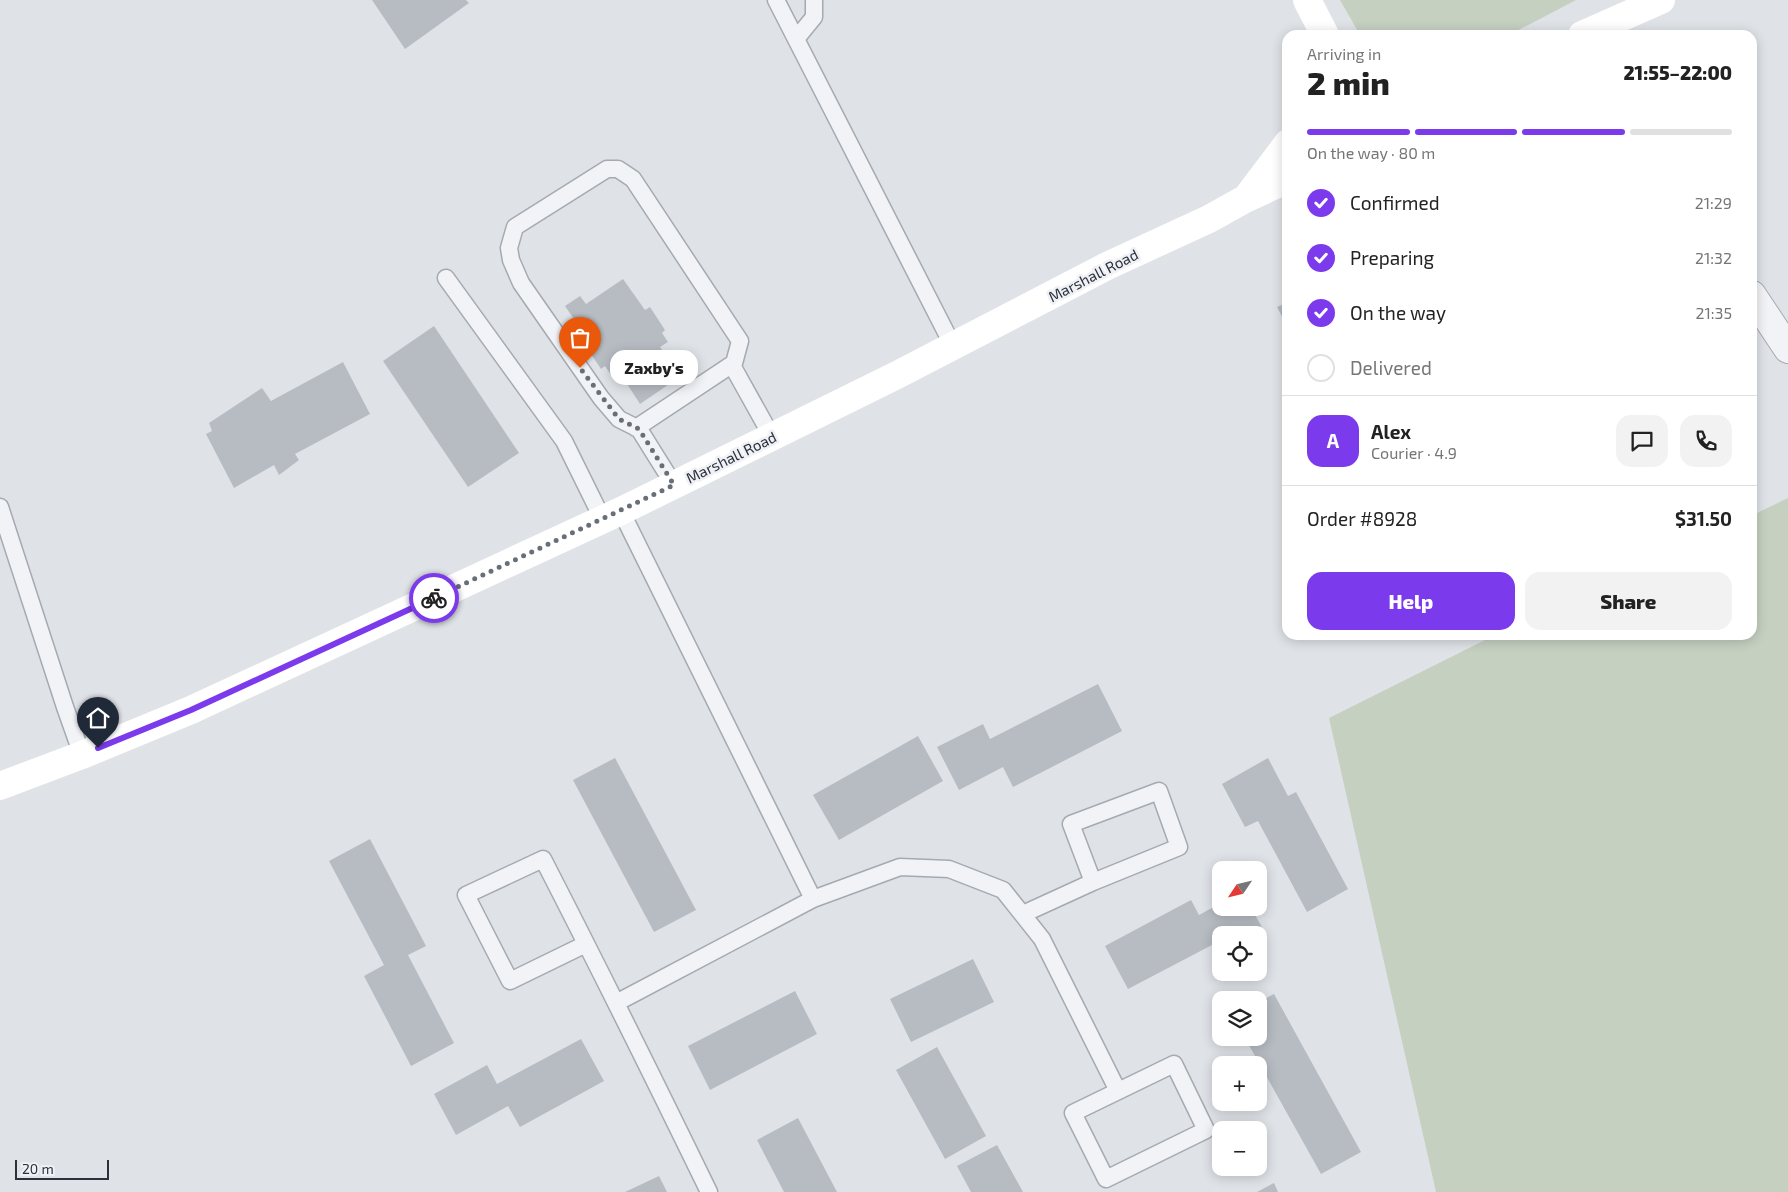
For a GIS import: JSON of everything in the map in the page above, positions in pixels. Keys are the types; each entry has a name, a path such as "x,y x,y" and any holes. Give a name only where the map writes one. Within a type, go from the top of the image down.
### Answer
{"main road":[{"path":"1593,30 1661,0"},
{"path":"1245,198 1282,151"},
{"name":"Marshall Road","path":"0,786 82,755 191,710 612,515 953,346 1107,266 1209,219 1245,198 1282,183"}],"street":[{"path":"1757,302 1788,349"}],"lane":[{"path":"776,0 953,346"},
{"path":"796,38 814,17 814,0"},
{"path":"674,485 639,429 619,419 602,398 520,284 511,260 509,248 515,227 607,169 618,169 633,179 740,341 733,367 772,437"},
{"path":"446,278 564,440 612,515 813,899"},
{"path":"636,428 734,363"},
{"path":"0,507 82,755"},
{"path":"1023,914 1093,882 1179,847 1159,791 1071,824 1093,882"},
{"path":"586,944 510,982 466,895 543,860 586,944 616,1003 710,1192"},
{"path":"616,1003 813,899 900,867 949,869 1003,890 1023,914 1042,939 1118,1091"},
{"path":"1174,1064 1206,1130 1106,1179 1073,1113 1118,1091 1174,1064"}],"green space":[{"path":"1340,0 1576,0 1519,30 1357,30"},
{"path":"1788,498 1788,1192 1436,1192 1329,718 1485,640 1757,640 1757,513"}],"building":[{"path":"372,0 466,0 469,3 405,49"},
{"path":"623,279 645,310 650,307 665,330 662,333 668,342 660,347 681,376 640,404 620,373 613,378 605,366 601,369 587,348 591,344 565,306 580,296 586,304"},
{"path":"1282,305 1282,317 1277,307"},
{"path":"434,326 519,453 468,487 383,361"},
{"path":"343,362 370,414 295,454 299,460 279,475 274,465 234,488 206,434 212,431 209,423 262,388 271,401"},
{"path":"1098,684 1122,731 1013,787 1003,767 959,790 937,747 983,724 990,739"},
{"path":"918,736 943,781 839,840 813,795"},
{"path":"615,758 696,910 654,932 573,780"},
{"path":"1268,758 1288,796 1296,792 1348,889 1307,912 1258,821 1245,827 1222,784"},
{"path":"370,839 426,946 408,955 454,1043 411,1066 364,976 384,965 329,861"},
{"path":"1191,900 1199,915 1212,908 1212,916 1256,916 1261,926 1212,926 1212,945 1128,989 1105,946"},
{"path":"973,959 994,1002 911,1042 890,999"},
{"path":"795,991 817,1034 710,1090 688,1046"},
{"path":"1274,994 1361,1152 1321,1174 1267,1077 1267,1056 1255,1056 1249,1046 1267,1046 1267,998"},
{"path":"581,1039 604,1081 520,1127 508,1106 456,1135 434,1094 487,1065 497,1084"},
{"path":"937,1047 986,1136 945,1159 896,1070"},
{"path":"798,1118 837,1192 784,1192 757,1140"},
{"path":"997,1145 1023,1192 971,1192 957,1166"},
{"path":"659,1176 667,1192 625,1192"},
{"path":"1274,1183 1278,1192 1257,1192"}],"way so far":[{"path":"434,598 674,485 639,429 619,419 580,368"}],"place":[{"name":"Zaxby's","path":"580,368"}],"route":[{"path":"98,748 191,710 434,598"}]}
